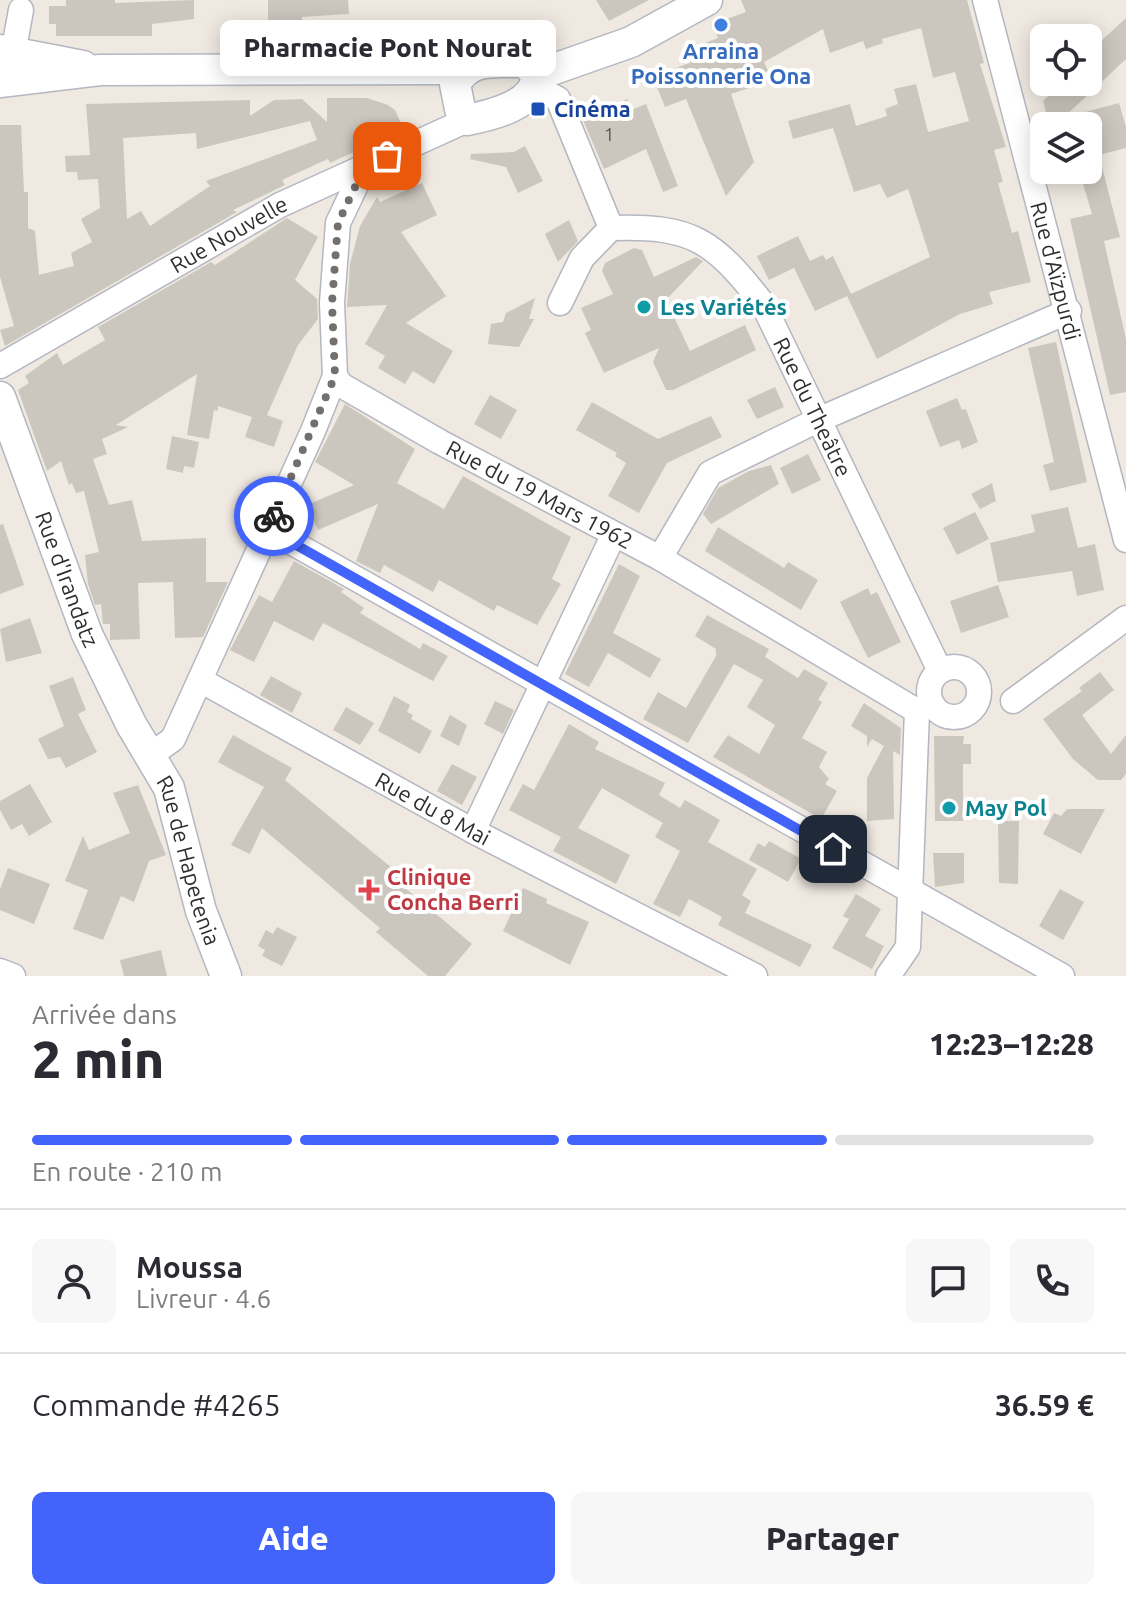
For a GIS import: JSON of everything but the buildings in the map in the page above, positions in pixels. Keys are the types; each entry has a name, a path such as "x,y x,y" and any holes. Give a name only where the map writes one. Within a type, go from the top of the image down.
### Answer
{"street":[{"path":"459,76 460,109 467,120 506,108 545,84 707,0"},
{"name":"Rue d'Aïzpurdi","path":"985,0 1069,311 1126,540"},
{"path":"25,5 3,58 100,70 424,69 459,76 476,64 525,62 545,84 611,228 582,258 560,303"},
{"name":"Rue Nouvelle","path":"0,366 280,205 467,120"},
{"path":"151,755 173,739 335,376 332,303 338,223 365,166"},
{"name":"Rue du Theâtre","path":"611,228 658,226 690,234 732,263 763,304 940,671"},
{"path":"660,558 710,473 818,420 1069,311"},
{"name":"Rue du 19 Mars 1962","path":"335,376 341,385 440,442 613,536 660,558 924,707"},
{"name":"Rue d'Irandatz","path":"0,397 82,622 131,724 151,755"},
{"path":"268,529 1062,976"},
{"path":"473,831 613,536"},
{"path":"924,707 953,717 975,700 1013,701 1126,618"},
{"path":"888,976 908,947 924,707 930,683 940,671 956,667 965,670 972,675 975,700"},
{"name":"Rue du 8 Mai","path":"200,680 473,831 755,976"},
{"name":"Rue de Hapetenia","path":"151,755 169,788 180,819 201,911 222,973"},
{"path":"0,971 13,976"}],"way so far":[{"path":"274,516 335,376 332,303 338,223 365,166 387,156"}],"place":[{"name":"Arraina Poissonnerie Ona","path":"721,25"},
{"name":"Cinéma","path":"538,109"},
{"name":"Pharmacie Pont Nourat","path":"387,156"},
{"name":"Les Variétés","path":"644,307"},
{"name":"May Pol","path":"949,808"},
{"name":"Clinique Concha Berri","path":"369,890"}],"route":[{"path":"274,516 268,529 833,849"}]}
